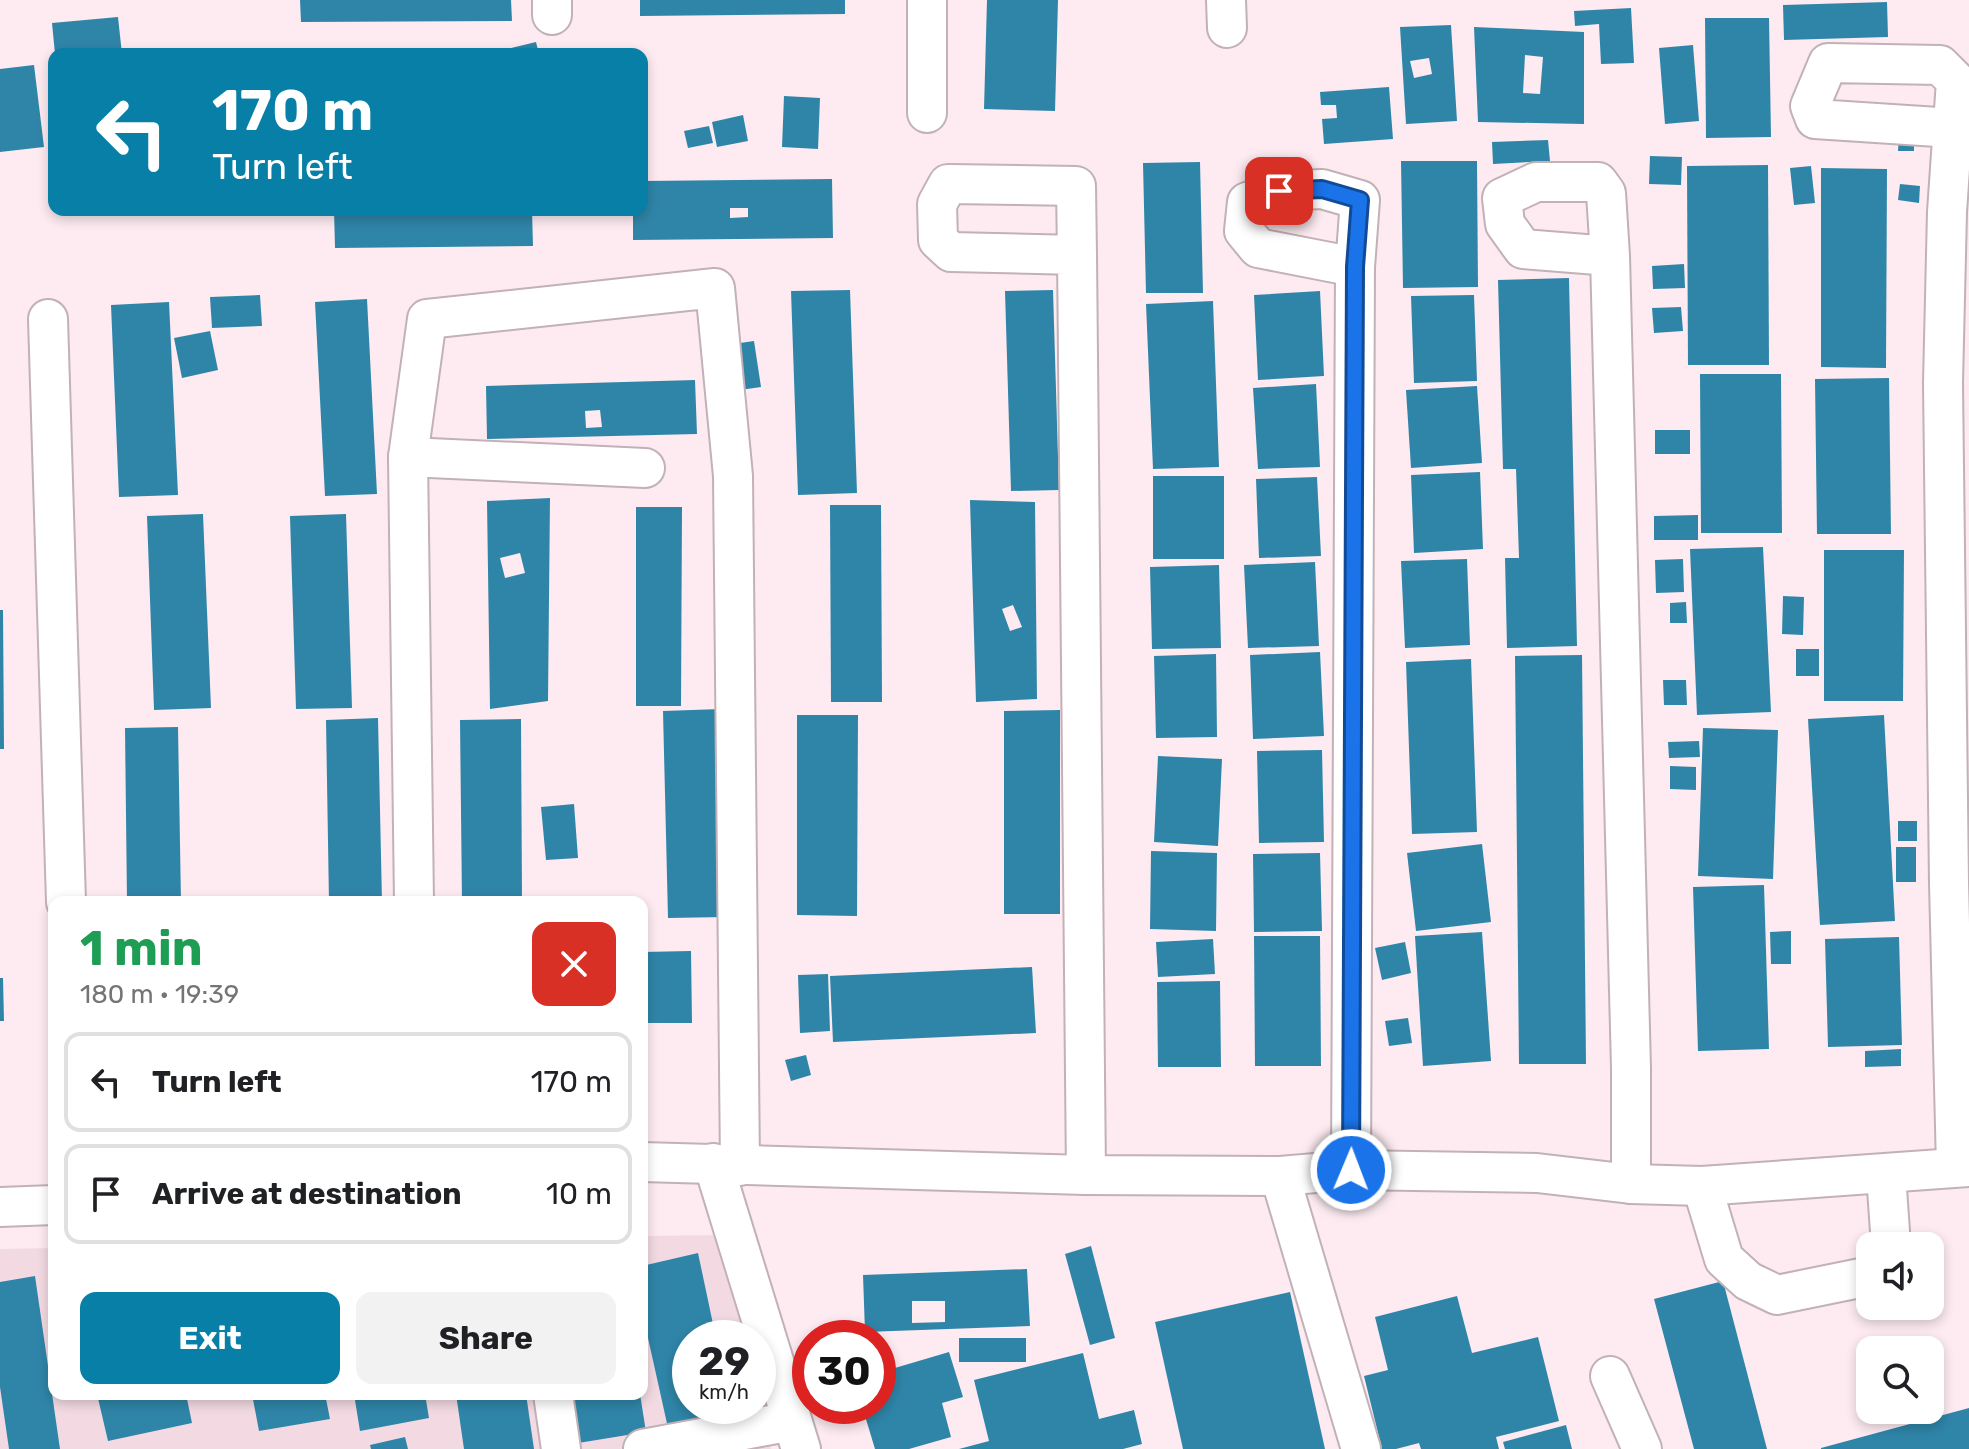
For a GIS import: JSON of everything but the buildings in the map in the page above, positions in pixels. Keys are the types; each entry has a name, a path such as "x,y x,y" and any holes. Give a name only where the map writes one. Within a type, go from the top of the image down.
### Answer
{"street":[{"path":"927,0 927,113"},
{"path":"648,1162 1086,1175 1280,1176 1351,1170 1537,1173 1631,1184 1702,1186 1963,1167 1949,883 1943,383 1947,212 1953,128"},
{"path":"1077,255 1086,1175"},
{"path":"1610,256 1631,1068 1631,1184"},
{"path":"1351,1170 1355,267"},
{"path":"414,896 408,457 427,319 715,288 733,476 727,1165 797,1435 643,1449"},
{"path":"48,319 66,896"},
{"path":"408,457 645,468"},
{"path":"1886,1174 1890,1232"},
{"path":"1280,1176 1361,1449"},
{"path":"1702,1186 1724,1259 1748,1281 1777,1295 1856,1279"},
{"path":"0,1207 48,1205"},
{"path":"1610,1376 1642,1449"},
{"path":"554,1400 561,1449"}],"shaded area":[{"path":"724,1235 743,1320 672,1320 672,1424 766,1424 771,1449 0,1449 0,1249 48,1248 48,1400 648,1400 648,1236"}],"route":[{"path":"1279,191 1322,189 1360,200 1355,267 1351,1170"}]}
